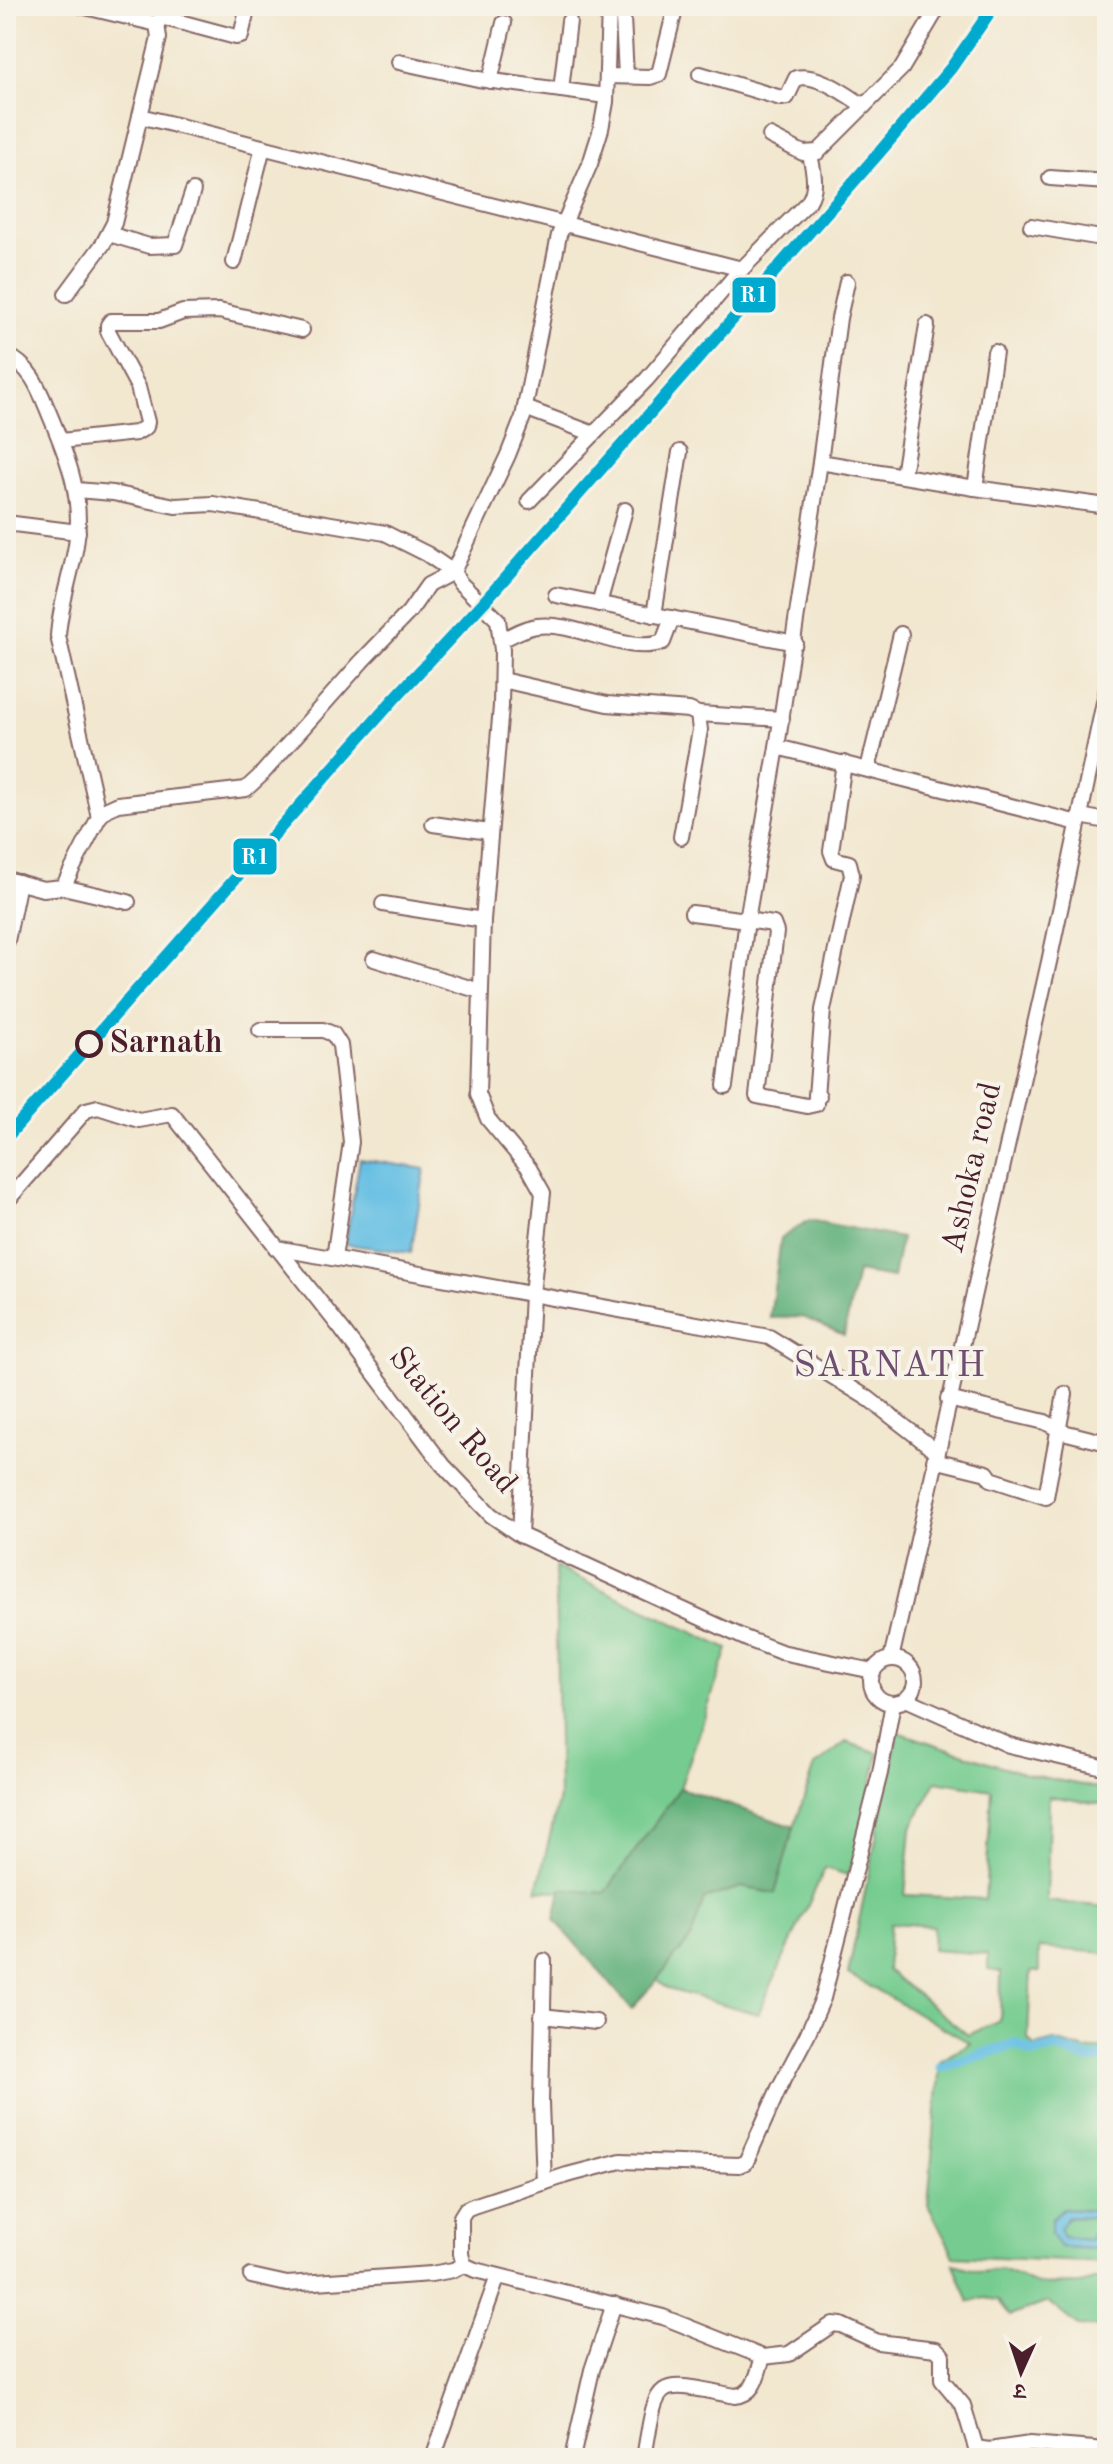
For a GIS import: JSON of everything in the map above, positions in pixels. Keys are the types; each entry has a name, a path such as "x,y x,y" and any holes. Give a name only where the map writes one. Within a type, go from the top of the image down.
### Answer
{"street":[{"path":"81,6 161,16 236,37 241,36 244,30 248,6"},
{"path":"63,887 99,817 107,809 118,804 246,789 409,612 428,585 453,572 517,435 525,408 549,276 564,222 590,164 601,129 606,96 609,6"},
{"path":"626,76 623,18 627,6"},
{"path":"607,76 650,77 659,74 676,6"},
{"path":"770,136 795,150 810,154 818,152 902,68 939,6"},
{"path":"66,294 109,234 159,38 161,16"},
{"path":"561,90 569,21"},
{"path":"490,81 504,23"},
{"path":"399,62 490,81 606,96"},
{"path":"700,74 781,98 787,97 796,78 806,77 829,85 864,106"},
{"path":"140,116 742,269"},
{"path":"234,262 263,147"},
{"path":"529,501 647,379 742,269 809,201 814,192 810,154"},
{"path":"1050,178 1107,182"},
{"path":"109,234 149,246 175,245 193,191"},
{"path":"1031,226 1107,239"},
{"path":"725,1086 747,920 795,643 839,318 847,282"},
{"path":"61,441 136,433 146,427 138,387 108,331 111,321 159,321 183,312 219,311 302,330"},
{"path":"903,475 927,325"},
{"path":"975,488 995,352"},
{"path":"6,355 28,370 61,441 76,490 78,532 61,607 58,636 99,817"},
{"path":"525,408 594,434"},
{"path":"654,615 680,452"},
{"path":"820,462 1107,506"},
{"path":"76,490 113,493 175,506 213,504 385,533 427,554 453,572 460,583 494,613 501,627 502,680 483,920 476,1080 482,1108 529,1168 543,1193 532,1294 520,1535"},
{"path":"599,604 625,510"},
{"path":"6,523 78,532"},
{"path":"556,595 795,643"},
{"path":"501,640 536,626 559,626 635,645 652,646 663,642 672,618"},
{"path":"868,769 901,634"},
{"path":"502,680 607,704 782,719"},
{"name":"Ashoka road","path":"891,1659 1107,688"},
{"path":"681,837 700,730 698,714"},
{"path":"777,747 1079,819 1107,821"},
{"path":"692,913 773,924 776,932 757,1096 807,1106 816,1104 823,1010 852,875 849,863 834,859 831,851 844,763"},
{"path":"433,824 489,832"},
{"path":"7,941 12,881 43,889 63,887 128,902"},
{"path":"383,904 483,920"},
{"path":"374,959 480,991"},
{"path":"260,1030 323,1030 333,1034 340,1045 351,1142 334,1258"},
{"name":"Station Road","path":"6,1202 86,1110 98,1107 139,1120 172,1114 342,1330 443,1465 491,1515 520,1535 758,1643 781,1652 873,1671"},
{"path":"276,1248 769,1337 869,1399 935,1456 1046,1497 1065,1394"},
{"path":"948,1399 1045,1422 1058,1430 1107,1443"},
{"path":"464,2265 461,2223 466,2209 621,2161 739,2165 746,2162 823,1998 883,1759 900,1701 914,1687 914,1673 904,1662 883,1661 873,1671 871,1679 874,1693 879,1698 900,1701 1009,1745 1107,1768"},
{"path":"544,1961 541,2103 544,2183"},
{"path":"542,2016 596,2022"},
{"path":"251,2276 287,2284 431,2274 464,2265 663,2317 763,2357 789,2354 833,2324 841,2325 878,2342 936,2349 942,2355 942,2380 963,2405 976,2448 1001,2452 1030,2444 1107,2450"},
{"path":"433,2458 498,2276"},
{"path":"572,2458 592,2370 614,2304"},
{"path":"644,2458 653,2409 661,2390 679,2386 743,2395 752,2389 763,2357"}],"green space":[{"path":"809,1220 901,1238 893,1278 857,1272 844,1335 803,1317 770,1318 781,1238"},
{"path":"555,1567 728,1649 680,1788 605,1893 537,1890 559,1798"},
{"path":"898,1732 1022,1773 1107,1790 1107,1805 1049,1796 1047,1901 1107,1907 1107,1953 1039,1948 1039,1971 1031,1972 1028,2039 1035,2046 1054,2041 1087,2050 1107,2047 1107,2263 954,2256 928,2205 940,2061 970,2043 848,1974","holes":["936,1781 992,1790 985,1899 905,1895 911,1829","890,1923 933,1926 932,1950 988,1954 988,1970 1001,1972 1000,2021 968,2035 887,1970"]},
{"path":"846,1742 879,1753 851,1876 825,1868 758,2014 668,1989 656,1979 691,1938 703,1899 741,1887 775,1893 815,1766"},
{"path":"680,1788 794,1827 775,1893 741,1887 704,1899 691,1938 632,2009 555,1920 561,1889 605,1893"},
{"path":"954,2264 982,2272 1002,2269 1038,2285 1081,2284 1107,2276 1107,2328 1078,2326 1048,2302 1010,2316 998,2300 984,2298 969,2302"}],"water":[{"path":"360,1159 425,1169 411,1253 345,1244"},
{"path":"1063,2209 1100,2211 1103,2236 1095,2249 1060,2247 1051,2234 1051,2220","holes":["1067,2217 1091,2218 1097,2227 1089,2240 1063,2237 1059,2229"]}],"waterway":[{"path":"941,2067 1015,2044 1034,2053 1054,2047 1089,2059 1107,2056"}],"transit line":[{"name":"R1","path":"6,1138 878,154 951,68 994,6"}],"place":[{"name":"Sarnath","path":"89,1044"}],"district":[{"name":"SARNATH","path":"890,1367"}]}
